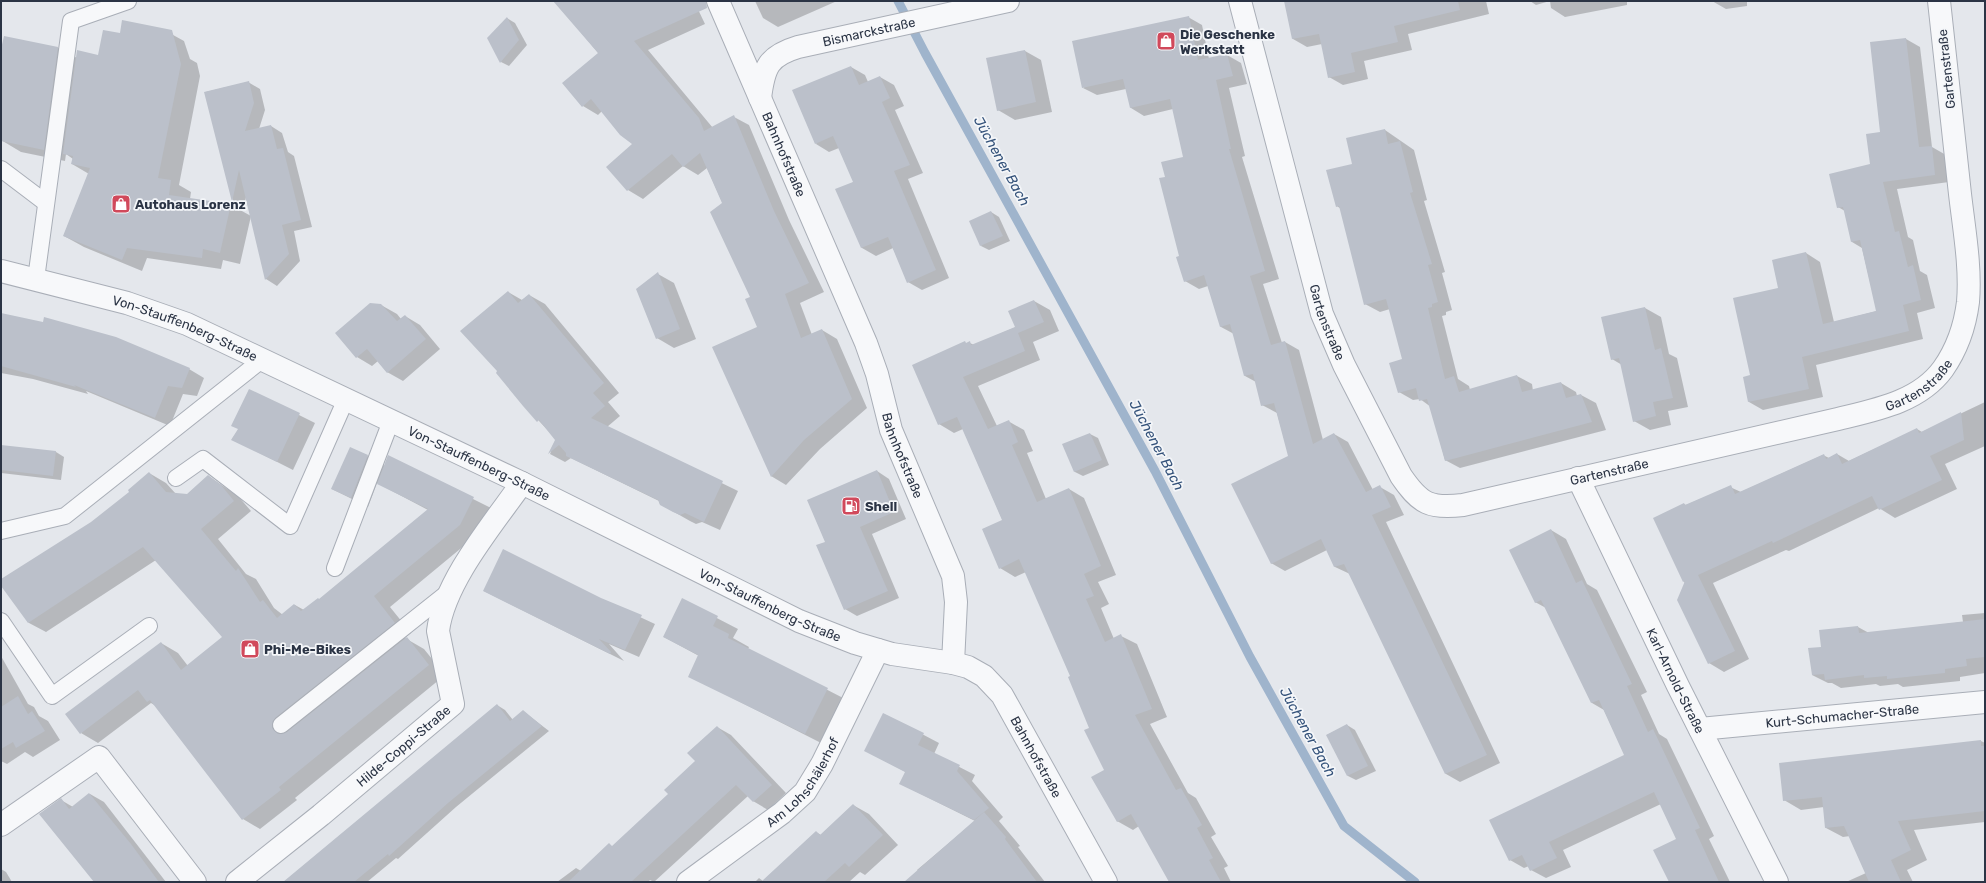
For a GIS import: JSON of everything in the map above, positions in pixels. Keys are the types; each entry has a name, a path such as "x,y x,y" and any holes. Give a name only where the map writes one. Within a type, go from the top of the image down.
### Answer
{"street":[{"name":"Bahnhofstraße","path":"718,1 866,343 877,374 891,430 949,565 956,602 953,663 968,667 984,676 1002,695 1106,882"},
{"name":"Bismarckstraße","path":"760,98 766,69 777,55 798,47 1008,1"},
{"name":"Gartenstraße","path":"1240,1 1322,314 1351,379 1390,457 1407,486 1421,501 1429,505 1445,506 1463,505 1838,420 1894,404 1914,394 1930,383 1942,370 1953,352 1963,328 1968,300 1968,272 1939,1"},
{"name":"Von-Stauffenberg-Straße","path":"1,271 36,278 127,303 167,316 263,359 522,483 799,621 878,650 930,661 953,663"},
{"name":"Karl-Arnold-Straße","path":"1578,478 1700,729 1777,882"},
{"name":"Hilde-Coppi-Straße","path":"238,882 321,815 453,704 438,632 439,621 451,590 475,550 522,483"},
{"name":"Am Lohschälerhof","path":"688,882 782,813 805,792 822,764 878,650"},
{"name":"Kurt-Schumacher-Straße","path":"1700,729 1985,702"},
{"path":"1,825 99,757 195,882"}],"lane":[{"path":"36,278 71,21 128,1"},
{"path":"1,169 46,203"},
{"path":"1,531 65,516 263,359"},
{"path":"176,478 203,459 290,526 346,399"},
{"path":"335,568 391,421"},
{"path":"281,725 451,590"},
{"path":"1,621 52,696 149,626"}],"building":[{"path":"553,1 706,1 707,8 634,41 699,118 704,131 734,115 774,211 809,283 785,294 801,338 822,329 852,399 804,440 771,477 712,347 757,327 745,299 750,297 710,212 722,203 700,153 683,167 672,154 627,191 606,167 632,144 620,135 591,99 582,107 562,83 598,53"},
{"path":"1284,1 1458,1 1460,10 1394,26 1398,42 1351,53 1355,72 1328,78 1319,34 1292,39"},
{"path":"1189,16 1198,60 1227,54 1233,76 1216,80 1231,149 1229,149 1265,271 1250,276 1271,345 1285,341 1313,444 1334,433 1366,492 1380,485 1391,507 1372,515 1487,755 1445,774 1344,564 1334,567 1321,539 1271,564 1231,484 1288,456 1274,403 1261,406 1253,374 1244,376 1230,324 1220,327 1204,275 1184,282 1176,257 1179,256 1159,178 1165,177 1161,162 1183,157 1170,99 1130,108 1123,79 1082,88 1072,41"},
{"path":"507,17 519,40 500,63 487,38"},
{"path":"122,20 172,30 181,64 158,178 171,180 169,195 231,204 220,253 203,249 202,258 127,248 122,260 63,236 90,168 71,164 73,156 63,154 77,50 98,55 103,30 120,33"},
{"path":"4,36 58,47 44,150 1,141 1,49"},
{"path":"1906,38 1919,147 1932,146 1935,175 1883,182 1895,232 1899,231 1908,267 1913,265 1921,300 1903,305 1909,331 1802,357 1809,389 1748,402 1743,377 1750,375 1733,298 1778,288 1772,260 1806,252 1823,324 1876,311 1860,240 1851,242 1843,207 1837,208 1829,174 1870,164 1866,134 1880,132 1870,42"},
{"path":"1025,50 1036,102 997,111 986,58"},
{"path":"851,66 859,85 880,76 890,98 882,102 910,165 894,171 936,270 907,283 888,237 861,248 835,189 853,182 833,136 815,144 792,90"},
{"path":"249,81 254,103 245,131 271,125 277,149 283,148 301,220 282,225 289,254 265,280 239,170 232,202 204,92"},
{"path":"1385,129 1388,144 1400,141 1413,192 1410,193 1432,264 1428,265 1438,302 1432,304 1432,307 1428,308 1445,379 1454,376 1459,392 1517,375 1522,392 1561,382 1566,398 1581,394 1592,422 1445,461 1427,399 1419,401 1416,388 1398,393 1389,363 1402,359 1386,299 1364,305 1339,206 1336,207 1326,170 1352,164 1346,138"},
{"path":"991,211 1003,236 980,246 969,221"},
{"path":"658,272 680,329 656,339 636,289"},
{"path":"508,291 518,303 529,294 604,383 593,393 605,406 591,418 723,481 704,522 685,513 680,515 673,512 660,505 658,500 566,456 566,453 559,445 548,454 555,440 539,420 537,422 523,406 496,373 497,371 460,331"},
{"path":"1034,300 1044,322 1018,333 1025,351 963,377 988,429 1009,420 1018,442 1012,445 1037,502 1069,488 1101,566 1084,574 1094,596 1086,599 1105,642 1121,634 1152,709 1135,715 1176,790 1181,788 1202,825 1197,828 1213,858 1209,860 1221,882 1169,882 1131,814 1117,822 1091,777 1104,770 1084,730 1089,728 1068,677 1070,676 1019,559 999,569 982,529 1002,520 957,417 938,425 912,365 965,341 966,343 970,341 971,345 1015,327 1008,311"},
{"path":"370,303 381,304 397,321 405,315 426,339 387,373 367,349 356,358 335,333"},
{"path":"1645,307 1655,350 1661,348 1673,398 1653,402 1656,416 1633,422 1619,358 1611,360 1601,317"},
{"path":"1,313 43,322 44,317 116,337 190,368 182,388 168,386 155,418 74,385 76,387 1,366"},
{"path":"249,389 300,413 277,462 231,440 238,429 231,426"},
{"path":"1961,412 1964,440 1930,456 1942,480 1879,510 1872,496 1773,543 1772,541 1698,575 1735,651 1708,664 1677,600 1685,581 1683,582 1653,518 1684,503 1685,505 1731,485 1735,494 1824,454 1826,459 1837,453 1842,464 1917,428 1919,433"},
{"path":"1090,433 1102,460 1074,472 1062,444"},
{"path":"1,445 56,451 53,476 1,470"},
{"path":"350,447 368,455 351,498 331,489"},
{"path":"388,455 474,497 460,525 374,596 395,623 275,718 272,727 278,734 287,732 407,637 429,665 279,787 281,790 242,820 150,700 147,702 138,690 80,734 65,714 161,642 181,670 222,637 143,547 28,623 1,586 1,579 91,522 129,492 128,490 149,472 166,492 187,494 208,475 221,485 234,501 201,529 236,571 238,568 260,602 263,600 277,618 294,604 301,611 318,598 319,599 428,509 377,484"},
{"path":"877,470 894,512 860,527 888,591 844,610 816,545 825,542 807,500"},
{"path":"1551,529 1576,583 1582,580 1632,684 1627,686 1648,732 1653,729 1700,828 1695,830 1719,882 1669,882 1653,850 1676,839 1654,792 1549,842 1557,858 1530,871 1522,855 1509,861 1489,820 1624,755 1599,700 1591,703 1541,600 1535,603 1509,550"},
{"path":"503,549 601,598 642,615 625,650 599,639 611,652 610,654 483,591"},
{"path":"682,598 718,616 713,626 729,634 728,638 828,688 805,734 688,677 698,655 663,637"},
{"path":"1985,619 1985,657 1966,659 1967,666 1945,669 1945,673 1887,679 1887,676 1864,678 1864,675 1825,680 1824,674 1812,675 1808,648 1821,647 1819,630 1858,626 1859,633"},
{"path":"18,696 28,714 32,711 45,731 16,748 13,742 1,749 1,707"},
{"path":"497,704 510,721 523,710 542,726 448,803 389,856 388,854 354,882 283,882"},
{"path":"883,713 924,733 918,745 960,765 957,771 989,808 974,820 899,784 905,772 864,751"},
{"path":"1347,724 1368,766 1347,776 1326,735"},
{"path":"717,726 772,785 753,802 736,785 631,882 568,882 609,843 612,846 668,794 664,790 695,761 687,753"},
{"path":"1981,740 1981,746 1985,746 1985,811 1898,821 1911,850 1891,860 1901,882 1869,882 1844,826 1825,828 1822,797 1783,801 1779,763"},
{"path":"89,793 131,844 159,882 94,882 39,814 61,798 69,809"},
{"path":"853,804 883,835 849,867 845,863 824,882 761,882 816,831 820,835"},
{"path":"984,812 1006,837 1005,839 1037,882 904,882"}],"waterway":[{"name":"Jüchener Bach","path":"898,1 925,53 1155,471 1250,657 1344,826 1415,882"}],"place":[{"name":"Die Geschenke Werkstatt","path":"1166,41"},
{"name":"Autohaus Lorenz","path":"121,204"},
{"name":"Shell","path":"851,506"},
{"name":"Phi-Me-Bikes","path":"250,649"}]}
